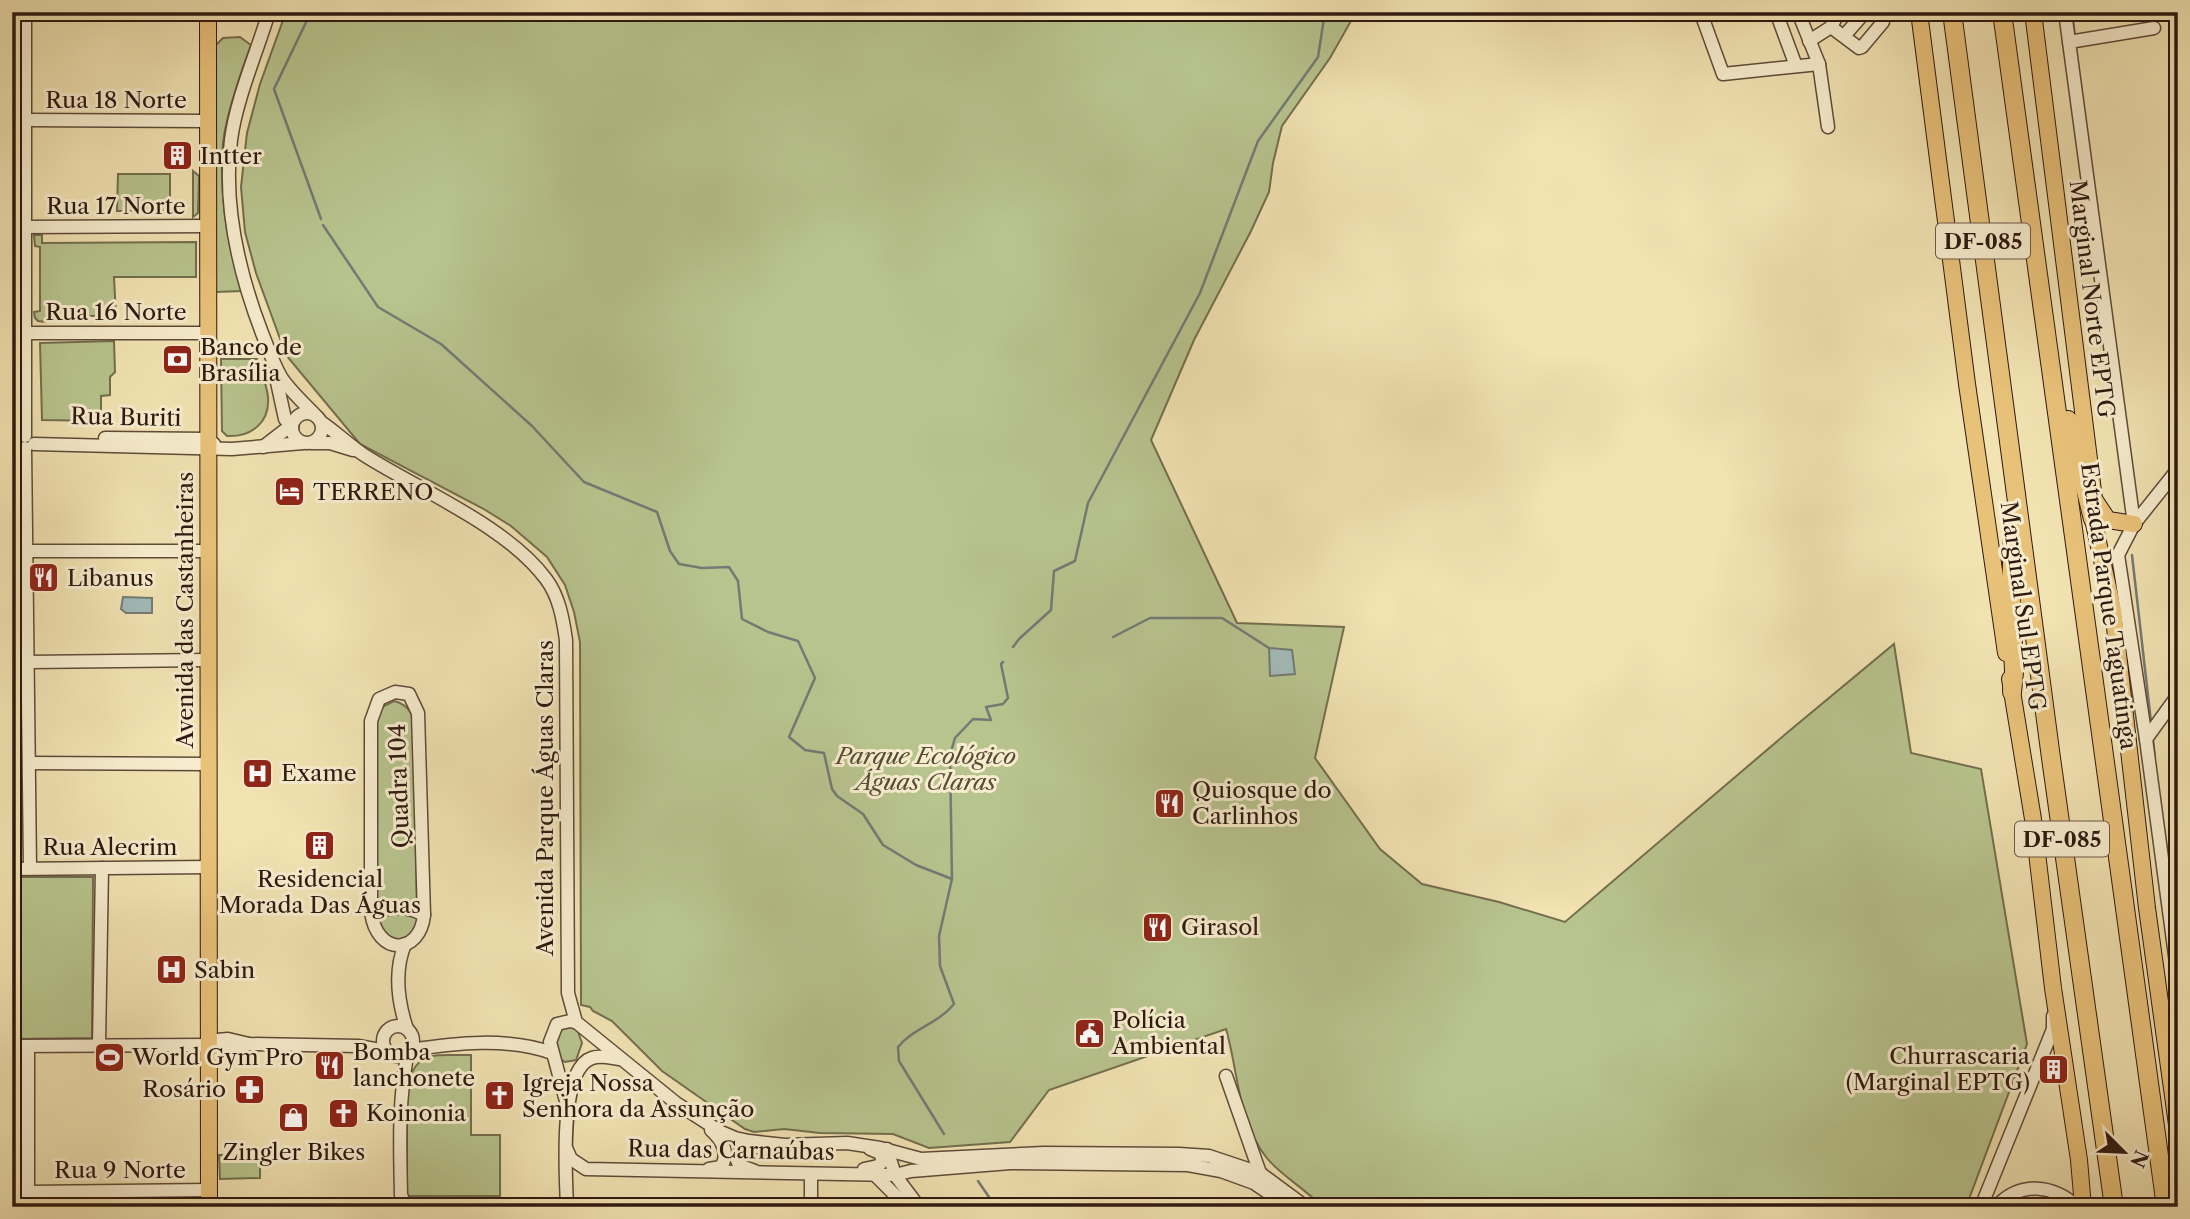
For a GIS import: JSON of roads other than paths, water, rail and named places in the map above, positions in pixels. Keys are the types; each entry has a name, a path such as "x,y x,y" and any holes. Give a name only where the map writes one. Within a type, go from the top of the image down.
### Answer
{"highway":[{"name":"DF-085","path":"1952,12 2050,758 2114,1207"},
{"name":"Estrada Parque Taguatinga","path":"2002,12 2168,1207"},
{"path":"2045,326 2093,519"},
{"path":"2012,692 2014,470"}],"main road":[{"name":"Avenida das Castanheiras","path":"208,12 206,121 211,445 207,551 209,1199"},
{"name":"Marginal Sul EPTG","path":"1919,12 1966,384 2033,819 2081,1207"},
{"name":"Marginal Norte EPTG","path":"2033,12 2094,499 2093,519 2113,610 2149,920 2178,1132"},
{"path":"2094,499 2108,520 2134,524"}],"street":[{"path":"25,12 25,333 22,442 27,551 30,868"},
{"name":"Avenida Parque Águas Claras","path":"269,12 235,119 229,175 236,240 247,292 272,359 282,379 319,419 363,454 508,541 530,560 545,578 557,601 566,640 568,993 576,1022"},
{"path":"1703,12 1702,16 1723,74 1819,64"},
{"path":"1776,12 1796,66"},
{"path":"1798,12 1819,64 1828,127"},
{"path":"1803,25 1813,12"},
{"path":"1809,41 1831,27 1839,12"},
{"path":"1844,36 1865,12"},
{"path":"1831,27 1859,48 1883,22 1877,12"},
{"path":"2065,12 2134,524"},
{"path":"2068,42 2154,28"},
{"name":"Rua 18 Norte","path":"25,120 206,121"},
{"name":"Rua 17 Norte","path":"25,227 207,226"},
{"name":"Rua 16 Norte","path":"25,333 208,333"},
{"name":"Avenida Parque Águas Claras","path":"272,359 285,419 292,428"},
{"path":"303,413 319,419 322,432 308,443 294,436 292,428 296,418 303,413"},
{"name":"Rua Buriti","path":"263,447 285,430 292,428"},
{"name":"Rua Buriti","path":"22,442 211,445 232,449 308,443"},
{"name":"Avenida Parque Águas Claras","path":"308,443 330,443 363,454"},
{"path":"2178,469 2134,524 2118,555 2178,978"},
{"path":"27,551 207,551"},
{"path":"28,662 208,660"},
{"name":"Quadra 104","path":"399,966 390,945 376,932 372,912 371,721 379,699 395,692 409,694 418,713 424,915 420,930 405,944 399,966 399,1007 409,1031"},
{"path":"2146,739 2178,695"},
{"path":"29,763 208,764"},
{"path":"99,1045 102,867"},
{"name":"Rua Alecrim","path":"12,869 208,867"},
{"path":"2169,918 2178,905"},
{"path":"372,912 396,906 424,915"},
{"path":"390,945 405,944"},
{"path":"1981,1207 2053,1029 2053,988"},
{"name":"Avenida Parque Águas Claras","path":"552,1053 550,1042 554,1027 568,993"},
{"name":"Quadra 104","path":"387,1031 399,1007"},
{"path":"12,1046 208,1045 217,1050 249,1044 358,1046 398,1056 409,1051 437,1046 520,1044 536,1040 554,1027 570,1021 576,1022"},
{"name":"Rua das Carnaúbas","path":"576,1022 695,1116 735,1138 749,1142 785,1145 847,1143 921,1158 1020,1153 1192,1154 1231,1162 1260,1173 1291,1193 1306,1207"},
{"path":"358,1046 398,1026 437,1046"},
{"path":"387,1031 383,1042 402,1083"},
{"path":"401,1203 402,1083 413,1042 409,1031"},
{"path":"520,1044 552,1053 561,1077 567,1108 566,1203"},
{"path":"28,1046 29,1207"},
{"path":"567,1108 574,1078 580,1066 592,1058 620,1059"},
{"path":"1226,1076 1260,1173"},
{"path":"695,1116 715,1134 724,1146 725,1154 721,1167 695,1172"},
{"path":"846,1173 873,1167 883,1161 882,1156 875,1150 847,1143"},
{"path":"765,1174 739,1165 736,1158 739,1150 747,1147 785,1145"},
{"path":"887,1149 895,1175 919,1207"},
{"path":"566,1203 575,1175 586,1169 571,1159 567,1150"},
{"name":"Rua das Carnaúbas","path":"586,1169 895,1175 911,1171 1010,1163 1188,1165 1243,1179 1289,1207"},
{"path":"811,1174 811,1207"},
{"path":"874,1174 907,1207"},
{"path":"1996,1207 2016,1191 2044,1188 2058,1192 2081,1207"},
{"name":"Rua 9 Norte","path":"30,1192 209,1199"},
{"path":"1270,1194 1279,1207"}],"water":[{"path":"123,597 152,598 152,613 126,613 121,609"},
{"path":"1269,648 1292,650 1295,674 1270,676"}],"waterway":[{"path":"311,12 274,89 321,219"},
{"path":"1013,647 1051,610 1054,571 1075,561 1088,503 1200,293 1258,141 1318,57 1325,12"},
{"path":"2072,12 2075,38"},
{"path":"323,225 378,307 441,344 532,426 584,482 657,512 670,551 679,564 702,568 729,567 738,581 742,619 768,632 798,641 815,678 789,737 805,750 824,753 832,789 837,796 863,814 883,845 916,865 952,879 939,936 940,966 954,1004 898,1047 899,1061 944,1134"},
{"path":"2132,555 2151,722"},
{"path":"1113,637 1150,618 1222,618 1269,648"},
{"path":"952,879 950,755 955,738 973,719 991,720 986,707 1003,704 1008,698 1001,664 1003,662"},
{"path":"2153,740 2155,758"},
{"path":"978,1181 991,1200 1001,1207"}],"place":[{"name":"Intter","path":"177,156"},
{"name":"Banco de Brasília","path":"177,360"},
{"name":"TERRENO","path":"290,492"},
{"name":"Libanus","path":"44,578"},
{"name":"Exame","path":"258,773"},
{"name":"Quiosque do Carlinhos","path":"1169,803"},
{"name":"Residencial Morada Das Águas","path":"320,845"},
{"name":"Girasol","path":"1158,927"},
{"name":"Sabin","path":"171,970"},
{"name":"Polícia Ambiental","path":"1089,1033"},
{"name":"World Gym Pro","path":"109,1057"},
{"name":"Bomba lanchonete","path":"330,1065"},
{"name":"Churrascaria (Marginal EPTG)","path":"2053,1069"},
{"name":"Rosário","path":"249,1089"},
{"name":"Igreja Nossa Senhora da Assunção","path":"499,1096"},
{"name":"Koinonia","path":"343,1113"},
{"name":"Zingler Bikes","path":"294,1118"}],"park label":[{"name":"Parque Ecológico Águas Claras","path":"926,769"}]}
